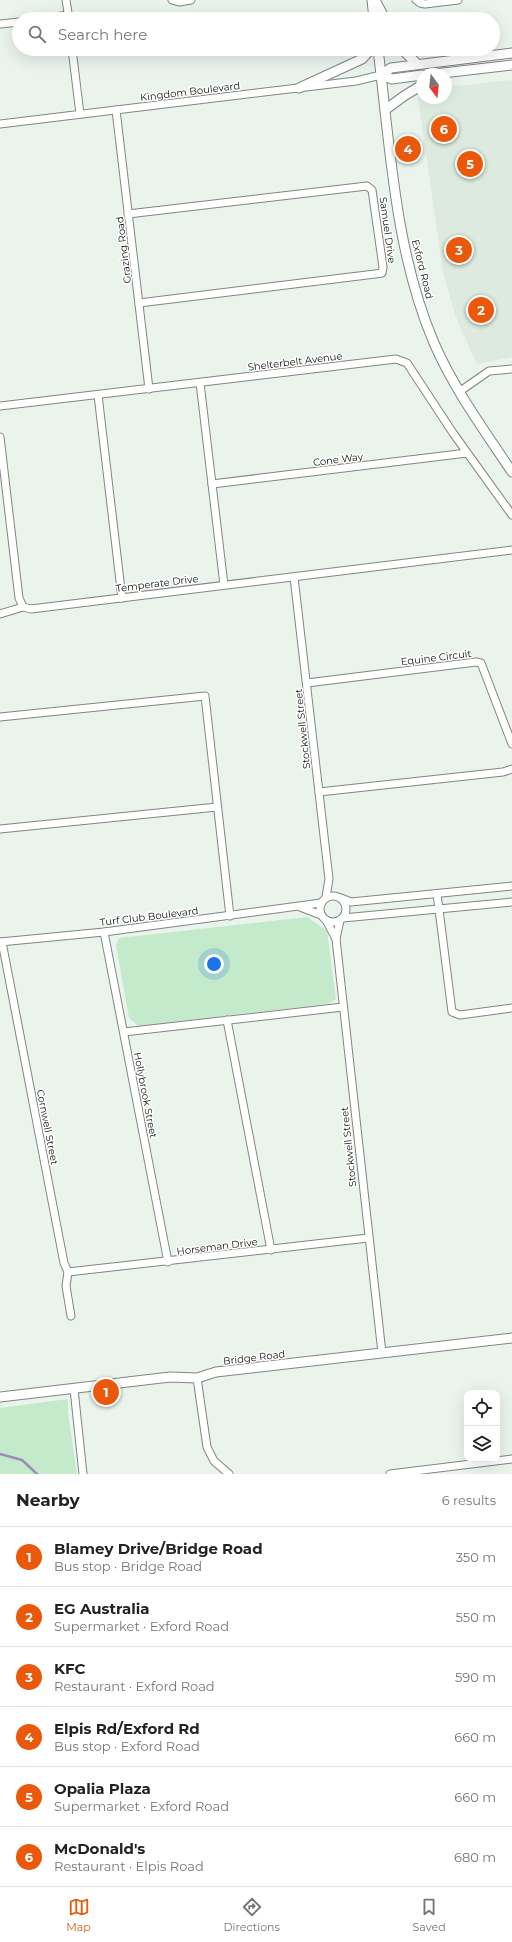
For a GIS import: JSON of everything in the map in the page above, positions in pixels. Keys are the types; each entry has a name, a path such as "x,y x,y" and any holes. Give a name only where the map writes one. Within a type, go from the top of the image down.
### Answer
{"street":[{"path":"66,0 67,12"},
{"path":"172,0 179,2 192,0"},
{"path":"372,0 373,12"},
{"path":"375,0 381,12"},
{"path":"416,0 425,4 458,0"},
{"path":"0,24 12,23"},
{"path":"500,54 512,53"},
{"path":"73,56 80,114"},
{"path":"299,88 362,59 365,56"},
{"name":"Exford Road","path":"379,56 385,110 407,255 420,304 434,342 459,392 512,472"},
{"path":"409,56 417,64"},
{"path":"381,75 391,68 486,56"},
{"path":"452,72 512,65"},
{"path":"381,75 392,79 416,76"},
{"name":"Kingdom Boulevard","path":"0,124 356,81 381,75"},
{"path":"385,110 416,89"},
{"name":"Grazing Road","path":"116,110 149,388"},
{"name":"Samuel Drive","path":"128,214 362,186 370,187 372,190 383,267 382,273 139,303"},
{"name":"Shelterbelt Avenue","path":"0,406 396,359 407,362 467,453 512,515"},
{"path":"459,392 489,371 512,369"},
{"path":"200,382 224,585"},
{"path":"98,395 122,598"},
{"path":"0,437 19,598 23,607"},
{"name":"Cone Way","path":"212,484 467,453"},
{"path":"294,577 512,550"},
{"name":"Temperate Drive","path":"0,614 23,607 30,609 294,577"},
{"name":"Stockwell Street","path":"294,577 329,879 326,897"},
{"name":"Equine Circuit","path":"307,683 476,662 481,663 512,744"},
{"path":"0,717 205,696 230,916"},
{"path":"319,792 503,772 512,769"},
{"path":"0,828 217,806"},
{"name":"Stockwell Street","path":"329,879 340,897"},
{"path":"512,886 351,902 340,897 326,897 321,903 323,917 333,922 341,919 512,902"},
{"path":"437,894 452,1012 460,1015 512,1008"},
{"path":"340,897 344,901 346,910 341,919"},
{"name":"Turf Club Boulevard","path":"1,942 104,932 321,903"},
{"name":"Turf Club Boulevard","path":"300,907 323,917"},
{"name":"Stockwell Street","path":"323,917 336,939"},
{"name":"Stockwell Street","path":"341,919 336,939 368,1238 382,1353"},
{"name":"Hollybrook Street","path":"104,932 168,1262"},
{"name":"Cornwell Street","path":"1,942 64,1263 68,1272 66,1286 71,1316"},
{"path":"124,1032 343,1007"},
{"path":"227,1020 271,1250"},
{"name":"Horseman Drive","path":"68,1272 168,1262 368,1238"},
{"name":"Bridge Road","path":"0,1397 170,1377 197,1378 216,1372 512,1338"},
{"path":"197,1378 207,1447 214,1462 229,1474"},
{"path":"74,1389 83,1474"},
{"path":"390,1474 512,1459"}],"shaded area":[{"path":"512,80 512,357 477,364 456,318 443,272 419,104 452,104 452,86"}],"green space":[{"path":"307,917 327,931 336,999 328,1004 138,1026 129,1018 116,945 119,938"},
{"path":"68,1399 68,1413 77,1474 0,1474 0,1408"}],"waterway":[{"path":"0,1454 22,1460 37,1474"}],"place":[{"name":"McDonald's","path":"444,129"},
{"name":"Elpis Rd/Exford Rd","path":"408,149"},
{"name":"Opalia Plaza","path":"470,164"},
{"name":"KFC","path":"459,250"},
{"name":"EG Australia","path":"481,310"},
{"name":"Blamey Drive/Bridge Road","path":"106,1392"}]}
